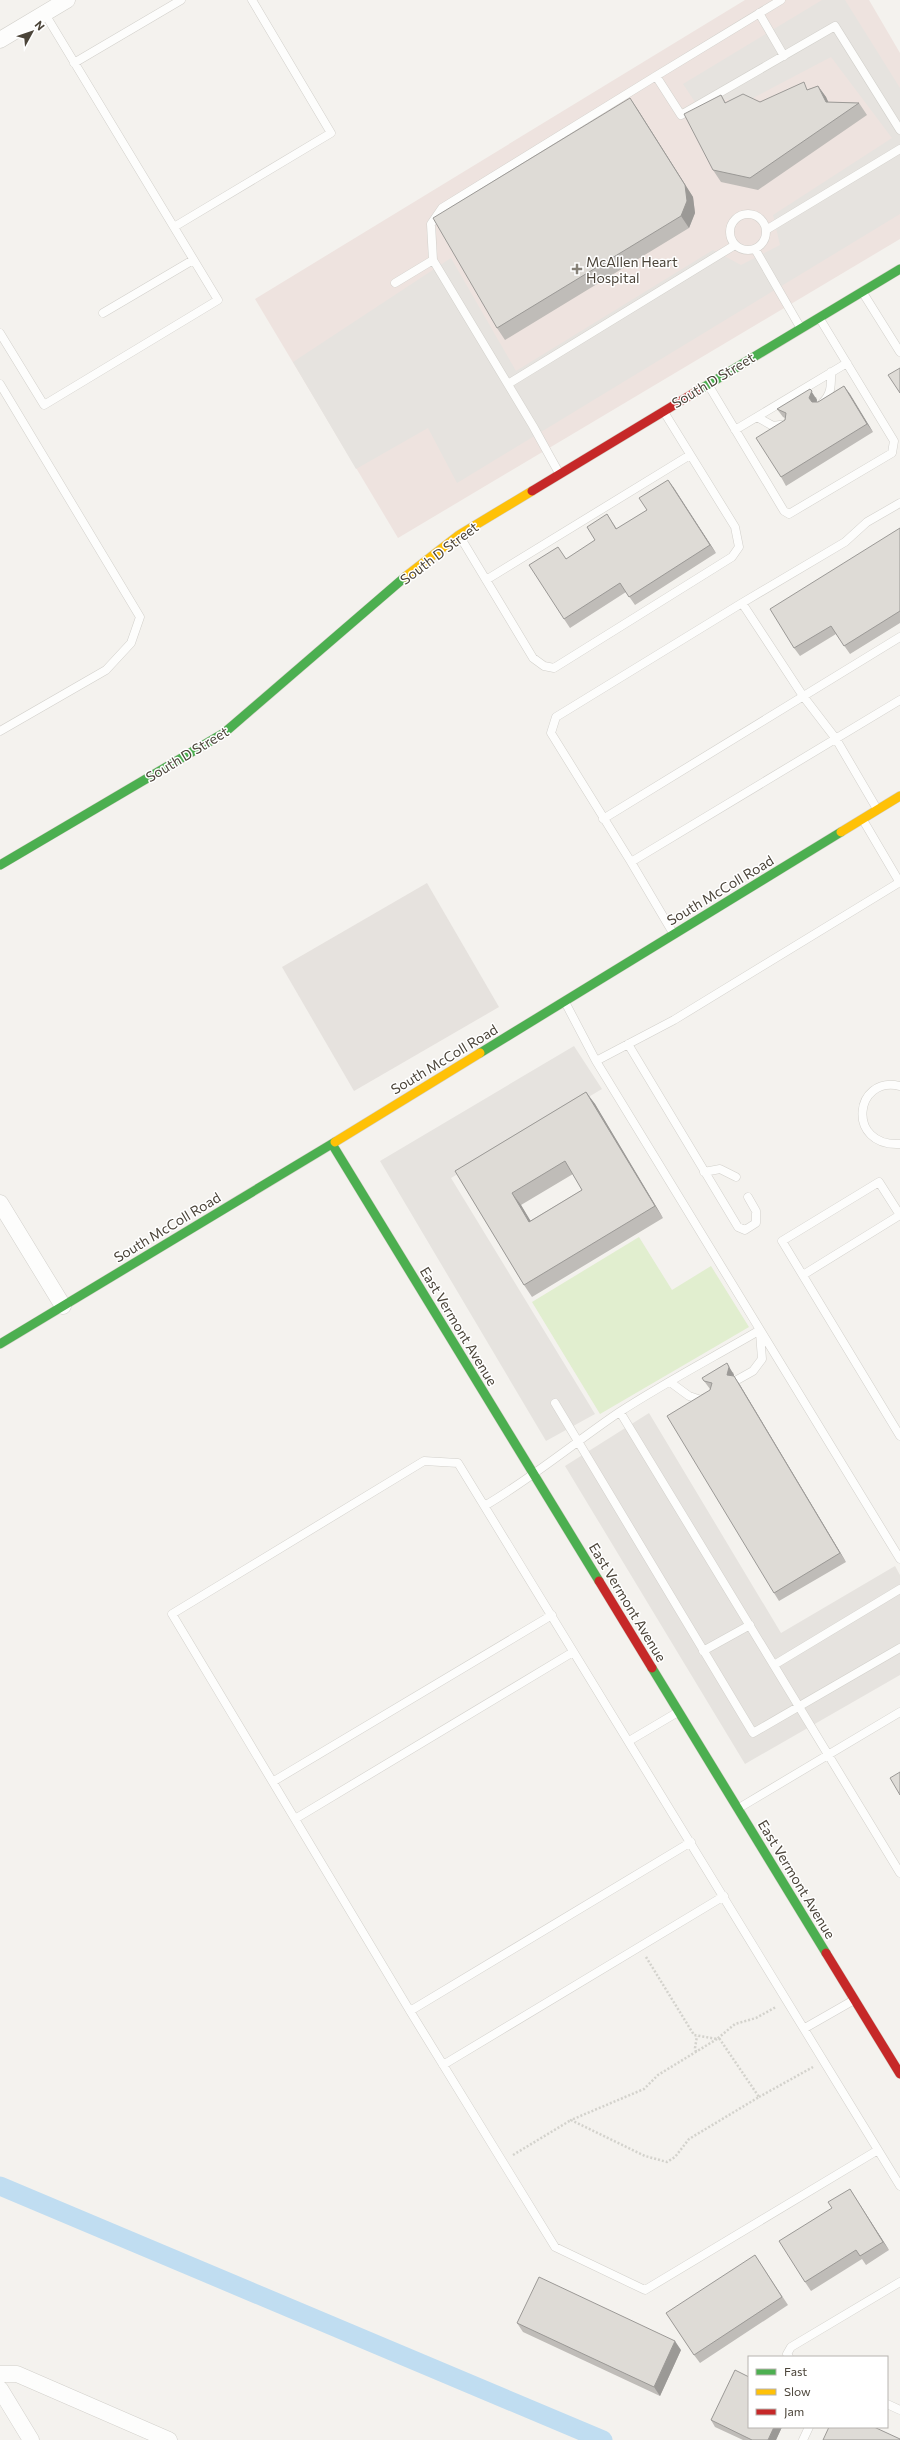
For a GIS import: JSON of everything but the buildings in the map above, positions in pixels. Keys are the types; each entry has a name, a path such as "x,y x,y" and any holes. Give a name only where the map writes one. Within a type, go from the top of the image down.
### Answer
{"street":[{"path":"0,40 67,0"},
{"name":"South D Street","path":"0,866 224,733 427,558 459,535 663,410 900,269"},
{"name":"South McColl Road","path":"0,1344 332,1144 900,796"},
{"name":"East Vermont Avenue","path":"332,1144 900,2074"},
{"path":"0,1203 63,1306"},
{"path":"0,2374 17,2374 169,2440"},
{"path":"0,2389 30,2440"}],"lane":[{"path":"74,63 181,0"},
{"path":"174,227 331,133 252,0"},
{"path":"559,473 508,384 433,260 431,224 442,208 780,0"},
{"path":"759,13 784,56"},
{"path":"0,333 44,405 218,300 45,14"},
{"path":"656,76 681,115 835,26 900,130"},
{"path":"766,230 900,149"},
{"path":"752,214 757,216 765,224 766,230 764,242 755,249 744,250 735,245 730,234 730,228 736,218 740,215 752,214"},
{"path":"508,384 735,245"},
{"path":"755,249 801,328"},
{"path":"102,313 194,260"},
{"path":"395,283 433,260"},
{"path":"862,292 900,352"},
{"path":"708,383 784,511 789,514 892,453 894,441 819,317"},
{"path":"735,430 847,363"},
{"path":"820,404 827,398 831,390 831,372"},
{"path":"0,384 140,617 131,643 106,670 0,731"},
{"path":"459,535 533,658 544,666 554,668 732,557 739,547 735,528 663,410"},
{"path":"757,417 774,426 788,424"},
{"path":"486,580 690,455"},
{"path":"674,934 551,733 556,717 742,602 845,542 867,522 900,503"},
{"path":"742,602 803,696 836,739 877,810"},
{"path":"603,819 900,637"},
{"path":"630,862 900,700"},
{"path":"596,1061 674,1020 900,882 862,819"},
{"path":"565,1002 596,1061 900,1558"},
{"path":"628,1044 738,1228 745,1230 756,1223 756,1210 748,1197"},
{"path":"900,1086 892,1084 880,1086 870,1094 862,1105 862,1121 870,1135 884,1144 900,1144"},
{"path":"704,1172 720,1169 736,1177"},
{"path":"803,1275 900,1215 879,1182 782,1242 900,1436"},
{"path":"737,1380 753,1371 762,1358 760,1330"},
{"path":"486,1505 512,1490 532,1473 620,1412 760,1330"},
{"path":"670,1382 689,1396 701,1400 713,1394"},
{"path":"555,1403 576,1442 753,1734 900,1648"},
{"path":"620,1412 800,1706 828,1756 900,1873"},
{"path":"878,2150 645,2290 555,2247 410,2011 295,1819 274,1781 172,1614 424,1461 458,1463 486,1505 573,1652 644,1764 900,2186"},
{"path":"774,1665 900,1589"},
{"path":"274,1781 552,1615"},
{"path":"703,1651 750,1625"},
{"path":"295,1819 573,1652"},
{"path":"629,1741 678,1712"},
{"path":"738,1809 900,1712"},
{"path":"410,2011 691,1842"},
{"path":"443,2065 724,1896"},
{"path":"805,2028 854,1999"},
{"path":"788,2356 787,2354 791,2347 900,2282"},
{"path":"888,2404 900,2410"},
{"path":"803,2440 809,2428"}],"path":[{"path":"640,1947 694,2035 718,2039 758,2097"},
{"path":"502,2161 571,2120 644,2089 658,2075 718,2039 735,2024 756,2018 788,2001"},
{"path":"696,2052 695,2048 697,2036"},
{"path":"571,2120 645,2156 667,2162 675,2157 689,2139 758,2097 824,2061"}],"shaded area":[{"name":"McAllen Heart Hospital","path":"745,0 869,0 900,53 900,239 398,538 255,299"},
{"path":"822,0 845,0 900,88 900,214 457,483 428,428 356,469 293,362 451,258 516,371 713,250 741,265 780,245 773,215 892,138 831,57 738,106 727,99 703,114 683,84"},
{"path":"427,883 499,1007 354,1091 282,967"},
{"path":"574,1046 602,1089 451,1178 595,1414 546,1441 380,1161"},
{"path":"649,1413 781,1633 895,1566 900,1575 900,1675 745,1764 565,1466"}],"green space":[{"path":"639,1237 672,1290 711,1266 749,1327 600,1414 532,1302"}],"waterway":[{"path":"0,2186 603,2440"}],"traffic: fast":[{"path":"699,390 900,269"},
{"path":"0,865 224,733 405,577"},
{"path":"480,1053 841,832"},
{"path":"0,1344 335,1142"},
{"path":"332,1144 599,1581"},
{"path":"652,1668 826,1953"}],"traffic: slow":[{"path":"405,577 459,535 532,491"},
{"path":"841,832 900,796"},
{"path":"335,1142 480,1053"}],"traffic: jam":[{"path":"532,491 699,390"},
{"path":"599,1581 652,1668"},
{"path":"826,1953 900,2074"}],"place":[{"name":"McAllen Heart Hospital","path":"577,269"}]}
